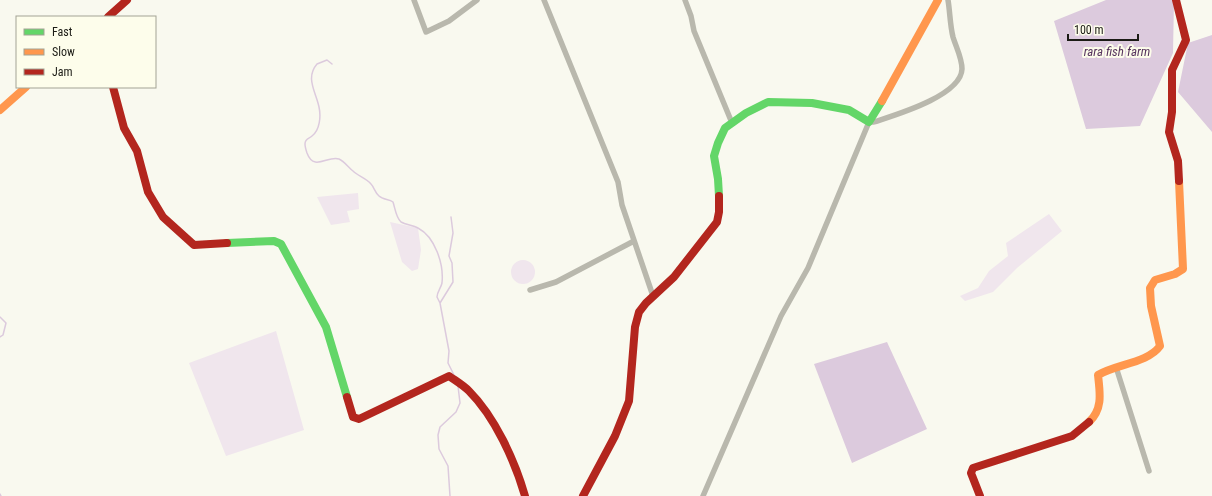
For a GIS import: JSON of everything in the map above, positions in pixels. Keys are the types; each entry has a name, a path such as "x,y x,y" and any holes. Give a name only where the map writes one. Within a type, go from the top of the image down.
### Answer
{"street":[{"path":"109,16 127,0"},
{"path":"414,0 426,32 449,21 477,0"},
{"path":"544,0 618,182 622,205 653,296"},
{"path":"685,0 691,16 694,31 732,123"},
{"path":"703,496 781,316 808,268 869,122 880,106 938,0"},
{"path":"583,496 616,436 629,401 635,327 639,312 653,296 674,277 717,222 719,212 718,179 714,156 718,142 725,128 746,113 768,102 812,103 850,110 869,122 874,122 925,104 955,84 961,76 962,68 953,35 948,0"},
{"path":"980,496 971,473 973,468 1072,436 1085,426 1097,413 1100,397 1098,375 1156,352 1160,346 1160,338 1151,306 1150,288 1155,280 1175,274 1184,269 1178,161 1169,132 1172,112 1172,70 1186,40 1176,0"},
{"path":"0,110 25,88"},
{"path":"113,88 124,128 136,151 148,192 163,217 194,245 274,241 281,244 326,327 353,417 359,419 449,376 470,392 494,426 511,457 522,484 525,496"},
{"path":"530,290 556,282 634,241"},
{"path":"1116,367 1149,471"}],"shaded area":[{"path":"358,193 359,209 347,211 350,222 331,225 317,197"},
{"path":"1049,214 1062,231 1017,268 993,292 965,301 960,296 978,288 989,271 1008,256 1006,243"},
{"path":"390,222 418,228 421,250 418,269 412,271 402,262"},
{"path":"523,260 531,264 535,272 531,280 523,284 515,280 511,272 515,264"},
{"path":"276,331 304,430 226,456 189,363"}],"water":[{"name":"rara fish farm","path":"1106,0 1174,0 1173,53 1140,126 1086,129 1054,21"},
{"name":"rara fish farm","path":"1212,35 1212,132 1178,92 1188,43"},
{"path":"887,342 927,429 852,463 814,364"}],"waterway":[{"path":"332,64 327,60 317,64 312,75 312,85 319,107 320,119 317,130 306,141 305,145 307,153 310,159 317,162 335,158 341,160 355,173 369,182 376,193 384,199 393,202 401,222 414,226 424,232 434,244 440,260 442,283 437,297 440,303"},
{"path":"451,217 453,233 449,256 452,263 453,282 440,303 449,351 448,363 454,375"},
{"path":"0,317 6,323 3,335 0,337"},
{"path":"450,496 448,466 439,449 438,435 440,427 456,412 460,403 458,386"}],"traffic: fast":[{"path":"719,196 714,156 718,143 725,128 746,113 768,102 812,103 849,110 869,122 882,101"},
{"path":"227,243 274,241 281,244 326,327 347,397"}],"traffic: slow":[{"path":"882,101 938,0"},
{"path":"0,110 25,88"},
{"path":"1089,422 1097,412 1099,406 1100,394 1098,375 1105,371 1140,360 1155,352 1160,346 1151,306 1150,288 1155,280 1175,274 1183,269 1179,181"}],"traffic: jam":[{"path":"109,16 127,0"},
{"path":"1176,0 1186,40 1172,70 1172,112 1169,132 1178,161 1179,181"},
{"path":"113,88 124,128 137,151 148,192 163,217 194,245 227,243"},
{"path":"583,496 615,436 629,401 635,327 639,312 646,303 674,277 717,222 719,212 719,196"},
{"path":"347,397 353,417 359,419 449,376 469,391 496,426 516,468 525,496"},
{"path":"980,496 971,473 973,468 1072,436 1089,422"}]}
